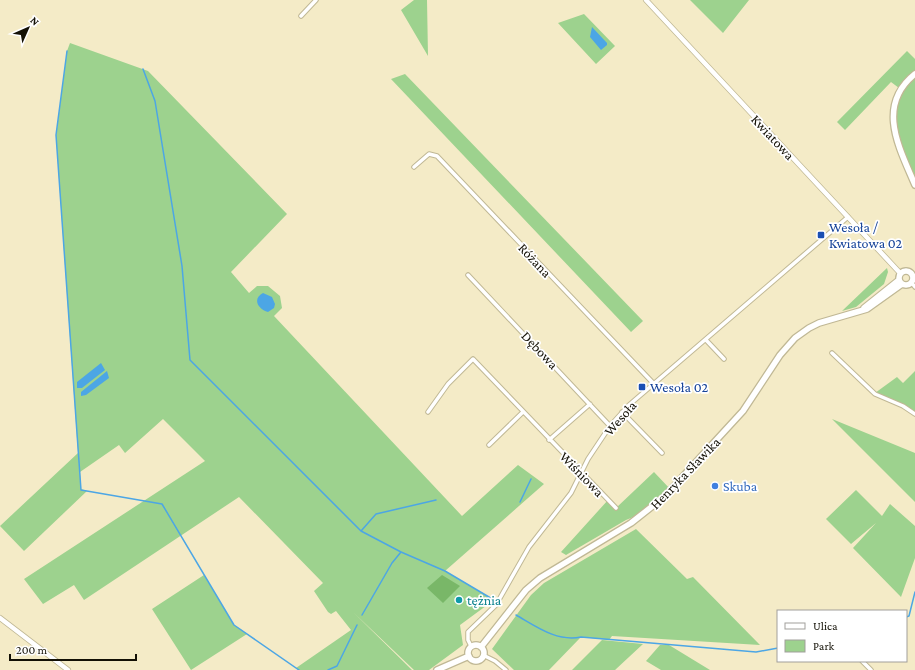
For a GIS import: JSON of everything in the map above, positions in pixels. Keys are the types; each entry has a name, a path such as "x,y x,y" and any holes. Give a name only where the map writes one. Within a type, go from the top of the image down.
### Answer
{"main road":[{"path":"915,74 906,83 898,98 893,119 896,142 915,185"},
{"path":"906,270 913,271 913,284 906,285 900,282 900,272 906,270"},
{"name":"Henryka Sławika","path":"481,647 526,590 540,578 631,523 664,497 743,411 780,355 795,338 819,323 872,307 900,282"},
{"path":"476,645 481,647 483,656 477,660 469,656 468,652 471,646 476,645"},
{"path":"437,670 469,656"}],"street":[{"path":"301,16 316,0"},
{"name":"Kwiatowa","path":"646,0 900,272"},
{"name":"Różana","path":"414,167 429,154 437,156 654,384"},
{"name":"Wesoła","path":"471,646 468,640 468,632 496,605 529,547 571,493 588,458 610,426 622,412 848,217"},
{"name":"Dębowa","path":"468,275 610,426"},
{"path":"706,340 724,359"},
{"path":"832,353 875,394 903,406 915,414"},
{"name":"Wiśniowa","path":"428,412 448,384 473,359 549,440 616,508"},
{"name":"Wiśniowa","path":"549,440 590,404"},
{"path":"489,445 523,412"},
{"path":"622,412 662,453"},
{"path":"0,618 68,670"},
{"path":"483,656 495,661 506,670"},
{"path":"863,662 871,670"}],"green space":[{"path":"414,0 427,0 428,56 401,10"},
{"path":"690,0 749,0 723,33"},
{"path":"584,14 615,46 596,64 558,23"},
{"path":"70,43 148,71 287,214 231,272 249,293 257,286 268,286 280,296 282,308 274,316 462,516 518,465 544,484 445,571 494,600 460,625 463,645 429,670 414,670 353,612 412,670 299,670 296,668 351,630 336,611 331,614 328,612 314,591 323,583 239,497 84,600 74,585 43,604 24,579 205,461 163,419 125,453 119,445 80,472 81,489 87,491 24,551 0,526 78,453 56,136 67,51"},
{"path":"907,51 915,59 915,70 904,80 899,88 891,82 845,130 837,122"},
{"path":"405,74 643,321 631,332 391,79"},
{"path":"915,74 915,180 900,152 894,108 907,83"},
{"path":"887,268 888,272 884,284 856,307 842,311"},
{"path":"915,371 915,413 875,393 897,377 903,383"},
{"path":"832,419 915,453 915,502"},
{"path":"654,472 671,490 648,511 626,520 566,555 561,552 608,500 616,508"},
{"path":"856,490 882,516 890,504 915,526 915,558 901,597 853,548 876,523 851,544 826,519"},
{"path":"636,529 687,579 693,577 760,645 612,636 609,640 581,637 549,670 514,670 492,649 531,595 544,583"},
{"path":"204,575 234,625 247,634 191,670 152,609"},
{"path":"442,575 460,586 443,603 427,588"},
{"path":"602,640 643,644 615,670 572,670"},
{"path":"660,645 669,645 710,670 661,670 646,661"}],"water":[{"path":"592,27 607,43 607,45 601,50 590,37"},
{"path":"263,293 272,297 275,304 274,308 268,312 261,309 257,301"},
{"path":"101,363 105,370 82,388 77,388 77,382"},
{"path":"107,371 109,378 86,395 81,396 81,392"}],"waterway":[{"path":"67,51 56,135 81,490 162,504 234,625 299,670"},
{"path":"143,69 155,101 182,266 190,360 361,531 401,552"},
{"path":"520,502 531,479"},
{"path":"361,531 376,514 436,500"},
{"path":"362,615 392,563 401,552 445,571 494,600"},
{"path":"907,617 909,616 915,592"},
{"path":"516,615 539,629 564,637 581,637 756,652 777,648"},
{"path":"328,670 337,666 357,625"}],"place":[{"name":"Wesoła / Kwiatowa 02","path":"821,235"},
{"name":"Wesoła 02","path":"642,387"},
{"name":"Skuba","path":"715,486"},
{"name":"tężnia","path":"459,600"}]}
